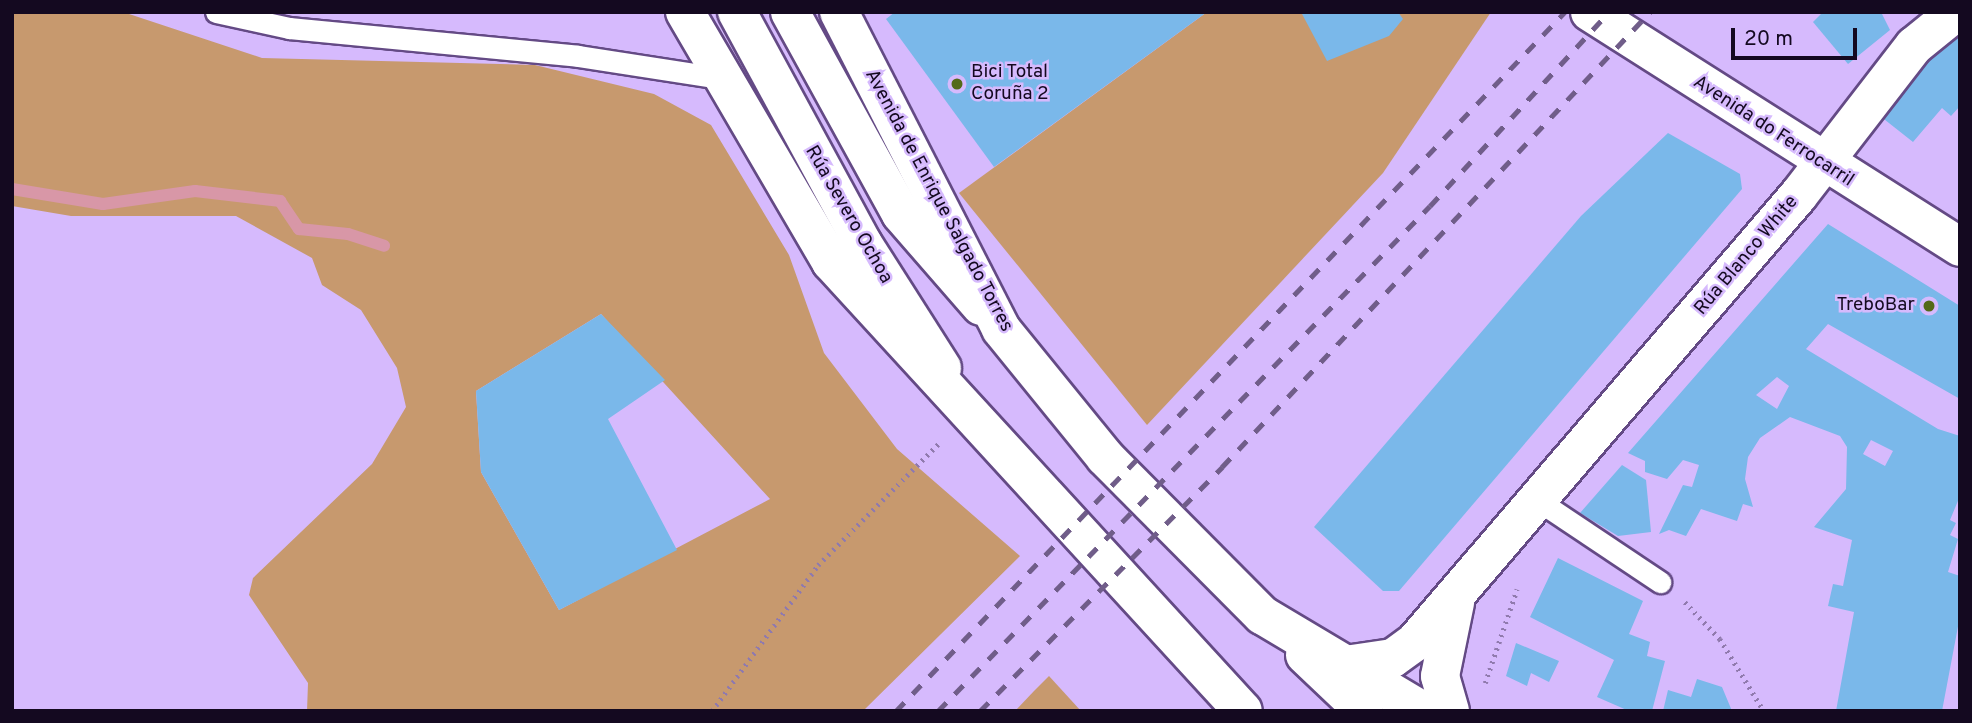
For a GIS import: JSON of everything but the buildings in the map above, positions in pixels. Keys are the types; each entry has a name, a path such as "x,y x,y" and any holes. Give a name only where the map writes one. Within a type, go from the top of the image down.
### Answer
{"main road":[{"path":"685,12 720,78 831,262 970,412 1139,603 1234,698 1264,711"},
{"name":"Rúa Severo Ochoa","path":"737,12 863,244 970,412"},
{"path":"790,12 901,214 1001,329"},
{"name":"Avenida de Enrique Salgado Torres","path":"839,12 1001,329 1105,457 1262,615 1352,664 1423,711"},
{"name":"Avenida do Ferrocarril","path":"1590,12 1823,166 1960,247"},
{"name":"Rúa Blanco White","path":"1352,664 1392,658 1460,591 1539,502 1823,166 1913,46 1956,12"},
{"name":"Rúa Blanco White","path":"1450,711 1440,676 1445,629 1460,591"},
{"path":"1262,615 1364,711"}],"lane":[{"path":"216,12 289,28 578,56 720,78"},
{"path":"1539,502 1660,582"}],"path":[{"path":"712,711 818,565 970,412"},
{"path":"1484,687 1522,577"},
{"path":"1660,582 1720,639 1764,711"}],"shaded area":[{"path":"12,12 123,12 262,58 535,65 654,94 711,125 789,255 824,353 897,449 1020,556 863,711 307,711 308,683 249,595 253,578 372,464 406,407 397,368 361,310 322,285 312,258 236,216 71,216 12,206","holes":["601,314 770,499 559,610 481,472 476,391"]},
{"path":"1207,12 1491,12 1383,173 1147,425 959,193"},
{"path":"1049,676 1081,711 1015,711 1034,691"}],"waterway":[{"path":"12,189 103,204 195,191 280,201 299,229 348,234 384,246"}],"railway":[{"path":"896,711 1565,12"},
{"path":"938,711 1430,206 1609,12"},
{"path":"980,711 1222,467 1650,12"}],"place":[{"name":"Bici Total Coruña 2","path":"957,84"},
{"name":"TreboBar","path":"1929,306"}]}
